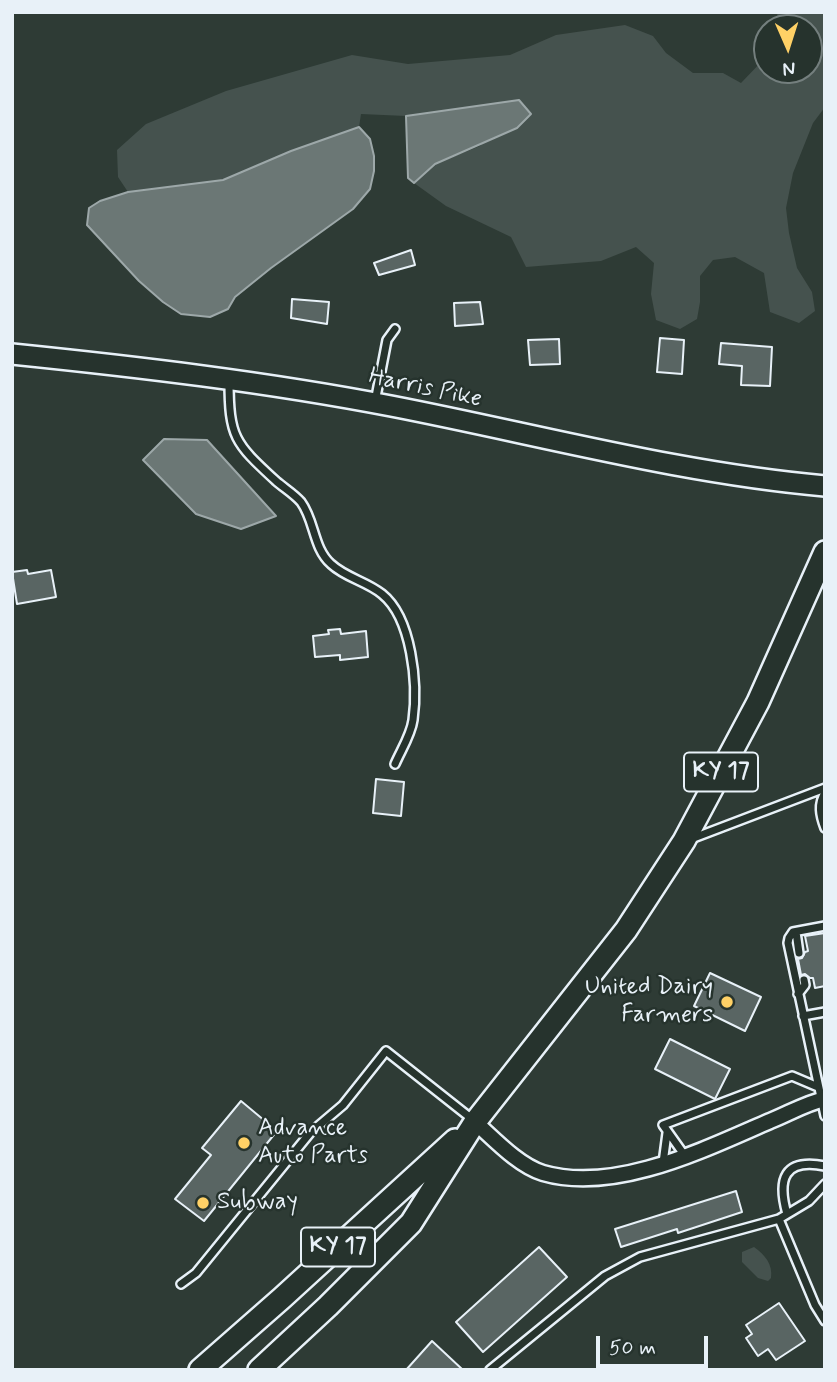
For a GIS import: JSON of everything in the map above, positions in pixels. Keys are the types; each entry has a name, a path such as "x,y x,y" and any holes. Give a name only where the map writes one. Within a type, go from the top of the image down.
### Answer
{"main road":[{"name":"Harris Pike","path":"12,354 229,380 375,403 696,470 825,486"},
{"name":"KY 17","path":"259,1370 411,1223 475,1122 626,930 684,841 758,702 825,552"},
{"name":"KY 17","path":"200,1370 475,1122"}],"street":[{"path":"475,1122 511,1154 542,1173 580,1179 628,1173 685,1156 821,1095"}],"lane":[{"path":"375,403 387,340 395,329"},
{"path":"229,380 229,414 233,433 244,451 300,501 324,557 344,575 383,594 397,613 413,653 414,690 413,721 395,764"},
{"path":"684,841 825,790"},
{"path":"825,790 820,800 820,815 825,828"},
{"path":"825,926 796,932 789,938 788,943 825,1116"},
{"path":"796,932 799,953"},
{"path":"798,994 805,985 804,980"},
{"path":"803,1016 825,1012"},
{"path":"181,1284 196,1273 310,1133 342,1105 386,1051 475,1122"},
{"path":"685,1156 663,1125 792,1076 821,1095"},
{"path":"663,1163 667,1133"},
{"path":"787,1214 781,1185 787,1173 798,1166 825,1166"},
{"path":"489,1370 605,1276 640,1257 779,1219 809,1201 825,1184"},
{"path":"779,1219 815,1305 825,1321"}],"shaded area":[{"path":"825,12 825,107 813,123 793,173 786,208 797,268 812,292 815,311 799,323 770,312 764,273 735,257 713,260 700,276 697,319 680,329 656,320 651,294 654,263 636,247 601,261 526,267 511,237 446,206 414,183 435,164 480,146 519,100 406,116 361,114 359,127 291,151 223,180 128,192 118,177 117,150 146,124 226,91 352,55 408,64 510,55 556,35 625,25 653,36 666,53 693,73 723,73 741,83 753,70 753,84 823,84 823,14 778,14"},
{"path":"519,100 531,114 517,128 435,164 414,183 408,178 406,116"},
{"path":"359,127 370,139 374,156 370,189 353,209 235,297 228,309 210,317 181,314 163,302 139,281 87,225 89,208 100,201 128,192 223,180 291,151"},
{"path":"164,439 207,440 276,516 241,529 196,514 143,460"},
{"path":"754,1247 769,1264 771,1278 768,1281 758,1278 742,1262 742,1252"}],"building":[{"path":"411,250 415,265 379,275 374,263"},
{"path":"292,299 329,302 327,324 291,318"},
{"path":"480,302 483,324 455,326 454,303"},
{"path":"660,338 684,340 682,374 657,372"},
{"path":"559,339 560,364 530,365 528,340"},
{"path":"721,343 772,347 770,386 741,385 742,366 719,364"},
{"path":"27,570 28,574 51,570 56,597 17,604 12,572"},
{"path":"340,629 341,634 366,631 368,657 340,660 340,655 315,657 313,636"},
{"path":"376,779 404,782 401,816 373,813"},
{"path":"825,933 825,986 815,988 813,978 801,975 798,959 808,951 805,936"},
{"name":"United Dairy Farmers","path":"710,973 761,997 745,1031 694,1006"},
{"path":"670,1039 730,1069 715,1099 655,1069"},
{"path":"241,1101 277,1131 204,1221 175,1199 211,1155 202,1148"},
{"path":"736,1191 742,1212 678,1233 677,1229 621,1247 615,1229"},
{"path":"539,1247 567,1277 483,1352 456,1322"},
{"path":"779,1303 805,1341 776,1360 768,1349 758,1356 746,1338 752,1334 746,1325"},
{"path":"432,1341 463,1370 406,1370"}],"place":[{"name":"United Dairy Farmers","path":"727,1002"},
{"name":"Advance Auto Parts","path":"244,1143"},
{"name":"Subway","path":"203,1203"}]}
